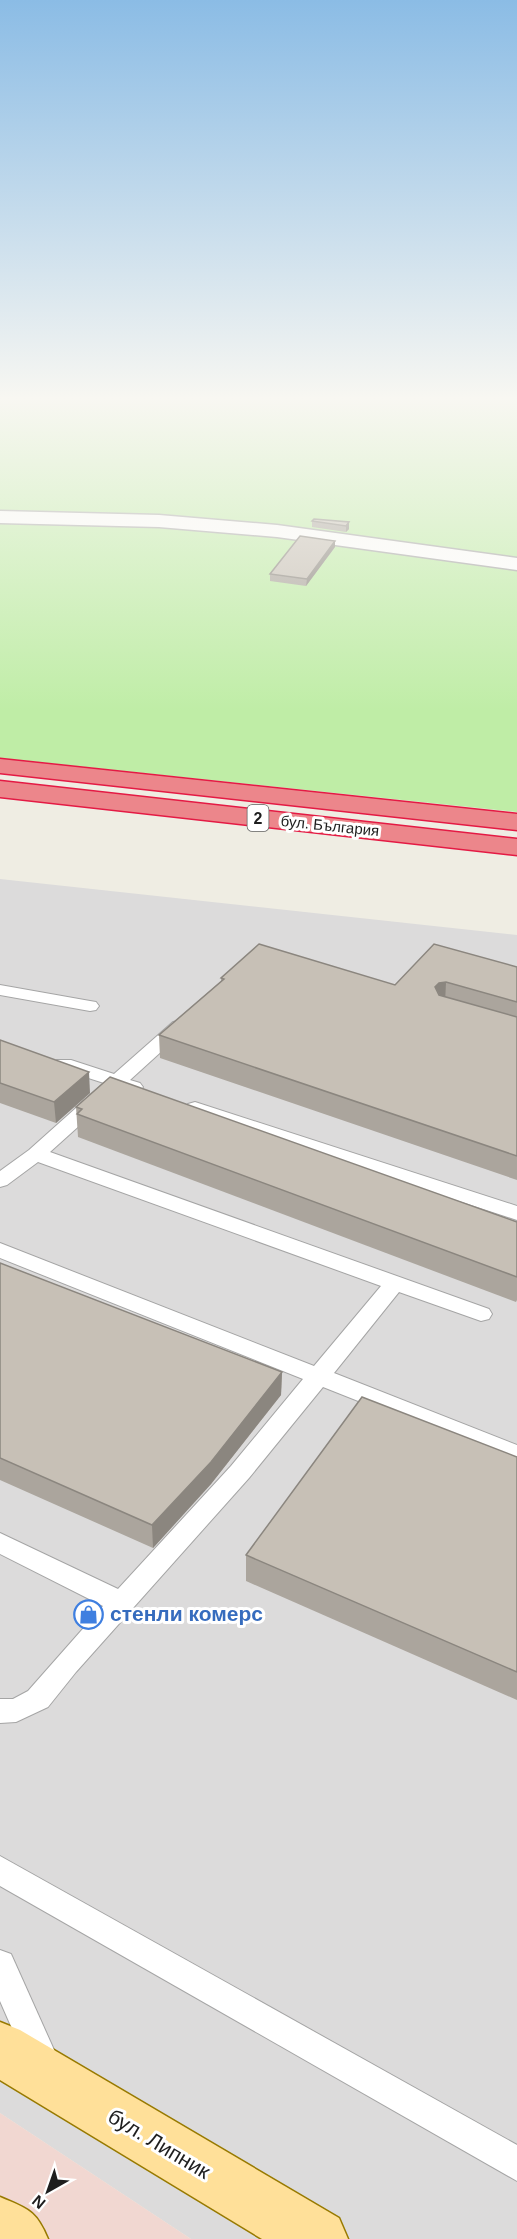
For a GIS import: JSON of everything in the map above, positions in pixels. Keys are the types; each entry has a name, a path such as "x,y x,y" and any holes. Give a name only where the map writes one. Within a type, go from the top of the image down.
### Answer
{"highway":[{"name":"бул. България","path":"0,766 517,822"},
{"name":"бул. България","path":"0,789 517,847"}],"main road":[{"name":"бул. Липник","path":"0,2049 318,2239"},
{"path":"0,2227 18,2239"}],"street":[{"path":"0,517 159,521 277,531 517,564"}],"lane":[{"path":"0,990 90,1006"},
{"path":"0,1181 36,1154 196,1012"},
{"path":"43,1057 150,1093"},
{"path":"172,1100 517,1214"},
{"path":"36,1154 481,1314"},
{"path":"0,1250 517,1455"},
{"path":"0,1711 16,1710 38,1699 66,1664 240,1472 395,1283"},
{"path":"0,1543 121,1603"},
{"path":"0,1870 517,2164"},
{"path":"0,1965 51,2080"}],"shaded area":[{"path":"0,879 517,935 517,2239 191,2239 0,2113"},
{"path":"0,2113 191,2239 0,2239"}],"green space":[{"path":"0,503 517,503 517,812 0,758"}],"building":[{"path":"314,519 349,522 346,526 312,521"},
{"path":"300,536 335,541 307,579 270,574"},
{"path":"259,944 395,985 434,944 517,967 517,1002 446,982 439,983 435,987 439,995 517,1017 517,1156 159,1035 224,979 221,978"},
{"path":"0,1040 89,1072 54,1102 0,1083"},
{"path":"110,1077 517,1222 517,1277 77,1114 82,1109 76,1107"},
{"path":"0,1263 282,1372 211,1462 152,1525 0,1458"},
{"path":"362,1397 517,1457 517,1672 246,1555"}],"place":[{"name":"стенли комерс","path":"89,1614"}]}
